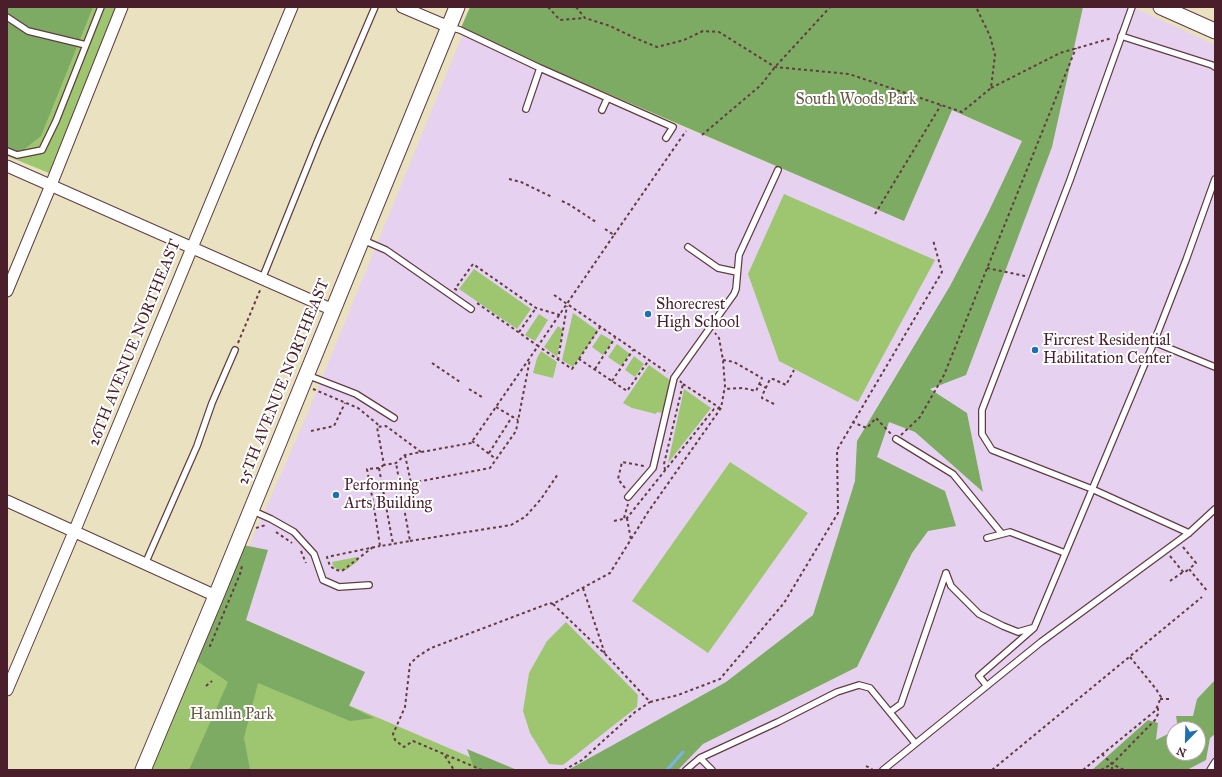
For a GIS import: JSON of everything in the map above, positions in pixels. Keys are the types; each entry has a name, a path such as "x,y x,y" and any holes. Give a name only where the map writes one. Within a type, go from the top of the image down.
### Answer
{"street":[{"path":"7,291 122,7"},
{"name":"26TH AVENUE NORTHEAST","path":"7,690 292,7"},
{"path":"402,7 449,27"},
{"name":"25TH AVENUE NORTHEAST","path":"142,770 251,510 308,381 333,310 458,7"},
{"path":"1161,7 1215,31"},
{"path":"7,166 333,310"},
{"path":"7,501 216,596"}],"lane":[{"path":"7,151 17,155 42,150 56,121 101,7"},
{"path":"264,279 318,140 375,7"},
{"path":"1132,7 1070,180 982,410 982,434 992,450 1092,489 1189,532"},
{"path":"7,16 28,31 86,45"},
{"path":"449,27 460,30 607,99 673,127 666,138"},
{"path":"1121,36 1215,67"},
{"path":"526,109 540,68"},
{"path":"602,110 607,99"},
{"path":"628,497 653,468 674,378 734,294 736,289 739,256 778,170"},
{"path":"987,686 978,676 1034,628 1154,342 1186,260 1215,179"},
{"path":"362,240 386,250 471,309"},
{"path":"688,247 718,268 738,272"},
{"path":"1154,342 1215,367"},
{"path":"145,564 197,446 212,403 235,350"},
{"path":"308,381 356,394 394,418"},
{"path":"896,439 952,474 1002,534"},
{"path":"883,770 1041,642 1189,532 1215,509"},
{"path":"251,510 294,532 314,554 323,580 339,587 369,585"},
{"path":"987,538 1010,532 1065,553"},
{"path":"890,712 901,704 946,573 951,586 979,614 1002,626 1018,632 1034,628"},
{"path":"686,770 700,758 778,722 837,692 859,685 870,688 915,743"},
{"path":"700,758 712,770"},
{"path":"1210,770 1215,762"}],"path":[{"path":"548,7 560,20 585,18 610,26 657,47 684,40 703,31 719,32 775,67 850,74 962,112 991,88 1060,53 1121,36"},
{"path":"576,7 585,18"},
{"path":"702,135 761,85 775,67 830,7"},
{"path":"976,7 990,36 995,55 991,88"},
{"path":"852,422 867,428 876,418 896,439 920,417 944,375 1076,48"},
{"path":"875,214 941,105"},
{"path":"380,546 367,469 379,468 384,465 396,463 405,455 471,444 568,305 614,235 686,131"},
{"path":"509,179 521,182 552,197"},
{"path":"562,201 596,222"},
{"path":"606,229 614,235"},
{"path":"564,770 582,760 635,712 650,702 678,695 720,679 784,603 838,513 837,450 852,422 942,272 933,240"},
{"path":"462,293 455,289 473,264 536,308 560,315"},
{"path":"987,268 1033,277"},
{"path":"235,350 264,279"},
{"path":"554,295 674,378 721,408"},
{"path":"474,302 572,369 600,327"},
{"path":"558,360 568,305"},
{"path":"519,332 536,308"},
{"path":"482,770 412,741 404,746 395,740 393,734 405,707 410,664 417,657 431,648 550,603 553,604 610,573 648,512 721,408 725,386 723,360 719,338 710,327"},
{"path":"595,370 616,338"},
{"path":"612,381 633,350"},
{"path":"411,483 490,468 516,431 531,357"},
{"path":"580,359 627,391 649,360"},
{"path":"723,360 734,362 762,378 756,391 743,388 724,390"},
{"path":"432,363 460,382"},
{"path":"774,404 762,398 770,379 774,378 786,385 794,370"},
{"path":"308,381 345,403 358,408 381,427"},
{"path":"665,470 664,464 683,384"},
{"path":"759,384 766,388"},
{"path":"469,389 482,397"},
{"path":"311,431 334,426 345,403"},
{"path":"496,407 518,420"},
{"path":"614,521 625,518 714,409 721,408"},
{"path":"489,453 512,417"},
{"path":"384,465 377,427 386,426 421,452"},
{"path":"472,442 496,459"},
{"path":"374,506 413,500 405,455"},
{"path":"631,540 625,518 628,506 628,497 625,487 618,479 622,462 644,466"},
{"path":"396,463 410,541"},
{"path":"379,468 393,544"},
{"path":"373,547 342,571 336,570 330,566 327,557 373,547 510,525 525,517 541,499 558,474"},
{"path":"252,530 266,525"},
{"path":"272,529 296,545"},
{"path":"1170,581 1183,572 1184,573 1196,563 1181,545"},
{"path":"300,549 306,563"},
{"path":"1169,555 1183,572"},
{"path":"197,640 210,646 240,574 244,560"},
{"path":"1189,569 1208,592"},
{"path":"582,588 606,655"},
{"path":"992,770 1202,598"},
{"path":"553,604 606,655 650,702"},
{"path":"1083,770 1155,710 1158,705 1161,697 1130,657"},
{"path":"206,686 212,681"},
{"path":"1160,699 1172,698"},
{"path":"1101,770 1112,764 1155,720 1158,714 1158,705"},
{"path":"1102,754 1112,764 1124,770"},
{"path":"445,755 454,770"},
{"path":"1112,764 1112,770"},
{"path":"866,766 873,770"}],"shaded area":[{"name":"Shorecrest High School","path":"1078,7 1133,7 1215,45 1215,770 500,770 206,644 307,415 463,34 904,220 952,110 1022,141"}],"green space":[{"path":"7,7 120,7 49,173 7,156"},
{"path":"7,7 93,7 41,136 17,155 7,151"},
{"name":"South Woods Park","path":"470,7 1083,7 1052,147 966,375 930,389 967,413 983,492 915,432 889,422 877,457 945,491 956,526 928,531 912,553 857,667 703,744 678,770 568,770 726,682 813,615 855,481 857,441 950,286 988,213 1022,141 952,110 904,221 460,30"},
{"path":"784,194 935,260 858,402 779,361 748,274"},
{"path":"474,269 531,309 517,329 459,289"},
{"path":"573,313 598,331 573,367 562,360"},
{"path":"539,314 548,320 535,341 525,335"},
{"path":"558,326 563,330 557,357 544,347"},
{"path":"601,334 613,341 603,355 592,347"},
{"path":"617,344 630,354 621,366 608,357"},
{"path":"541,351 557,362 553,378 533,373 537,358"},
{"path":"634,356 644,364 635,377 625,370"},
{"path":"649,365 670,380 662,413 657,412 656,414 632,408 623,403"},
{"path":"684,389 711,408 668,463"},
{"path":"730,462 808,513 708,653 632,601"},
{"path":"243,545 268,550 246,620 365,672 349,706 374,718 350,721 258,683 244,738 250,770 189,770 228,682 197,661"},
{"path":"357,557 358,561 346,570 338,570 333,566 332,562"},
{"path":"566,622 638,695 637,707 563,765 549,764 530,733 523,711 529,673 547,641"},
{"name":"Hamlin Park","path":"206,644 500,770 144,770"},
{"path":"1215,680 1215,734 1210,738 1206,760 1206,721 1177,721 1176,716 1193,716 1197,699"},
{"path":"1148,720 1158,723 1156,740 1166,735 1166,761 1204,761 1187,770 1092,770"},
{"path":"467,749 517,770 476,770"}],"waterway":[{"path":"667,770 683,752"}],"place":[{"name":"Shorecrest High School","path":"648,314"},
{"name":"Fircrest Residential Habilitation Center","path":"1035,350"},
{"name":"Performing Arts Building","path":"336,495"}]}
